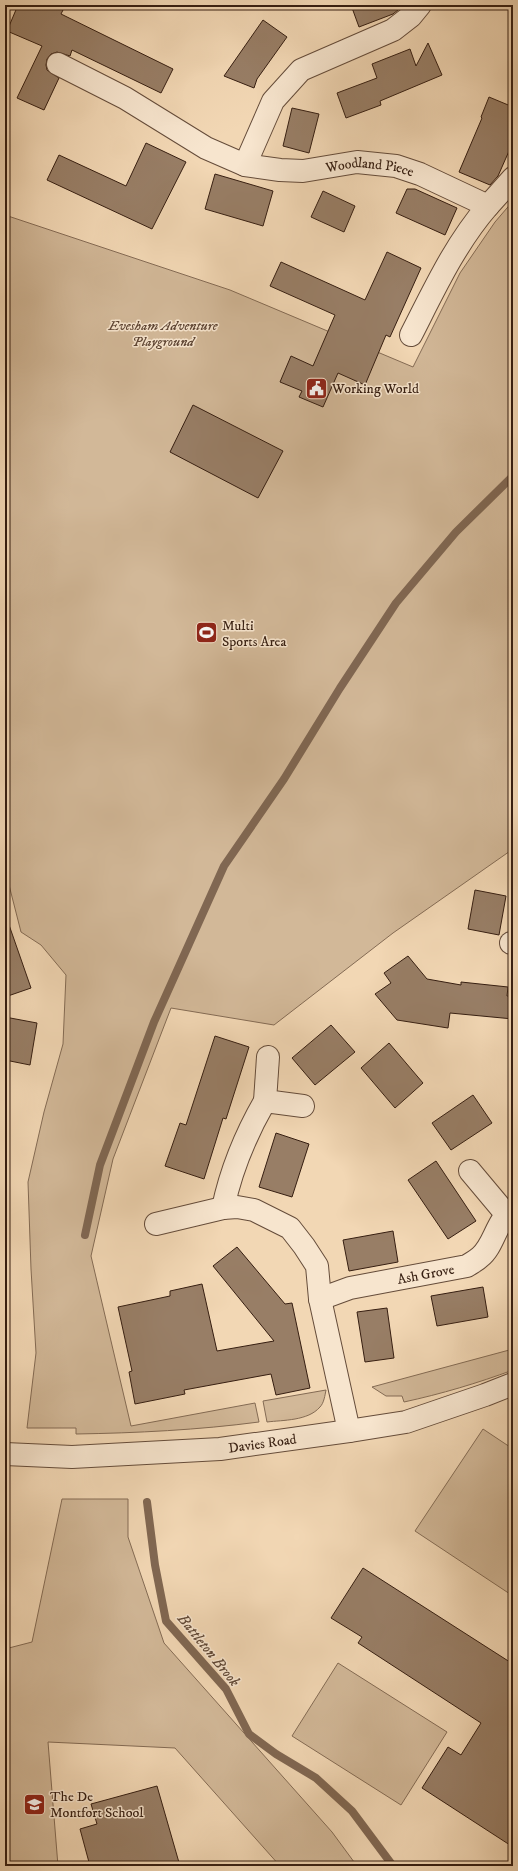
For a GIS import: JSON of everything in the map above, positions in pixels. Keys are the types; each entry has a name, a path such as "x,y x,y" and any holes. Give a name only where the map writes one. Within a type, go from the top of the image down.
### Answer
{"street":[{"path":"245,165 273,101 301,70 393,30 411,16 420,5"},
{"name":"Woodland Piece","path":"58,64 125,98 206,148 245,165 280,170 303,171 357,162 396,166 420,174 488,206"},
{"path":"411,335 444,272 472,225 513,178"},
{"path":"224,1208 228,1187 248,1130 265,1101 268,1056"},
{"path":"265,1101 303,1106"},
{"name":"Ash Grove","path":"320,1298 350,1288 467,1266 481,1257 510,1212 470,1171"},
{"path":"156,1224 224,1208 237,1207 254,1210 290,1228 317,1266 320,1298 348,1432"},
{"name":"Davies Road","path":"5,1454 72,1457 220,1449 348,1432 406,1422 513,1384"}],"green space":[{"name":"Evesham Adventure Playground","path":"513,201 513,849 393,933 274,1025 171,1008 113,1159 91,1256 131,1426 255,1403 259,1422 190,1429 99,1434 76,1434 76,1428 27,1428 36,1353 28,1182 44,1112 63,1044 66,975 41,945 21,932 9,885 5,883 5,215 230,290 413,367 460,273 495,222"},
{"path":"513,1349 513,1370 446,1392 404,1402 402,1396 386,1396 372,1387"},
{"path":"326,1390 321,1405 315,1412 295,1419 267,1422 263,1401"},
{"path":"483,1429 513,1449 513,1596 415,1531"},
{"path":"62,1499 128,1499 128,1537 164,1643 332,1832 357,1866 280,1866 175,1748 48,1742 58,1866 5,1866 5,1649 32,1642"},
{"path":"338,1663 447,1732 401,1805 292,1736"}],"building":[{"path":"18,5 52,5 63,10 61,14 173,69 161,93 72,50 70,56 57,52 51,54 47,59 47,70 59,78 44,110 17,98 42,46 7,31"},
{"path":"351,5 404,5 393,14 359,27"},
{"path":"263,20 287,37 257,79 254,88 224,76"},
{"path":"428,43 442,75 380,101 381,105 346,118 337,93 377,78 372,64 410,49 416,66"},
{"path":"489,97 513,107 513,142 498,176 490,185 459,172 482,118 481,117"},
{"path":"292,108 319,114 309,153 283,146"},
{"path":"146,143 186,162 152,229 47,180 59,155 126,186"},
{"path":"215,174 273,191 263,226 205,209"},
{"path":"407,189 415,189 457,208 445,235 396,213"},
{"path":"323,191 355,206 344,232 311,217"},
{"path":"387,252 421,268 390,337 386,335 365,385 338,373 323,407 299,397 302,391 280,382 291,356 313,366 335,315 270,286 281,262 365,300"},
{"path":"193,405 283,451 258,498 170,452"},
{"path":"475,890 506,896 499,935 468,929"},
{"path":"5,922 8,922 31,988 5,997"},
{"path":"408,956 427,979 461,985 461,982 508,987 507,996 513,996 513,1019 450,1013 448,1028 397,1020 375,994 391,983 384,973"},
{"path":"5,1017 37,1023 30,1065 5,1060"},
{"path":"331,1025 355,1052 315,1085 292,1058"},
{"path":"215,1036 249,1047 226,1119 223,1118 204,1179 165,1166 180,1123 186,1125"},
{"path":"389,1043 423,1083 395,1108 361,1068"},
{"path":"473,1095 492,1123 451,1150 432,1123"},
{"path":"276,1133 309,1144 292,1197 259,1187"},
{"path":"436,1161 476,1221 448,1239 408,1180"},
{"path":"393,1231 398,1262 349,1271 343,1240"},
{"path":"237,1247 285,1304 292,1303 310,1388 276,1395 271,1374 184,1390 185,1394 135,1404 129,1372 132,1371 118,1307 170,1296 170,1291 202,1284 217,1351 274,1341 213,1266"},
{"path":"483,1287 488,1317 437,1326 431,1296"},
{"path":"387,1308 394,1358 365,1362 357,1312"},
{"path":"363,1568 513,1664 513,1847 422,1788 448,1747 461,1755 481,1723 358,1643 362,1637 331,1618"},
{"path":"157,1786 180,1866 90,1866 80,1829 97,1824 91,1804"}],"waterway":[{"path":"85,1235 100,1165 154,1022 224,866 284,779 340,688 396,603 456,532 513,476"},
{"name":"Battleton Brook","path":"147,1502 155,1565 166,1621 226,1689 249,1734 276,1754 316,1778 352,1811 393,1866"}],"place":[{"name":"Working World","path":"317,388"},
{"name":"Multi Sports Area","path":"206,633"},
{"name":"The De Montfort School","path":"35,1804"}]}
